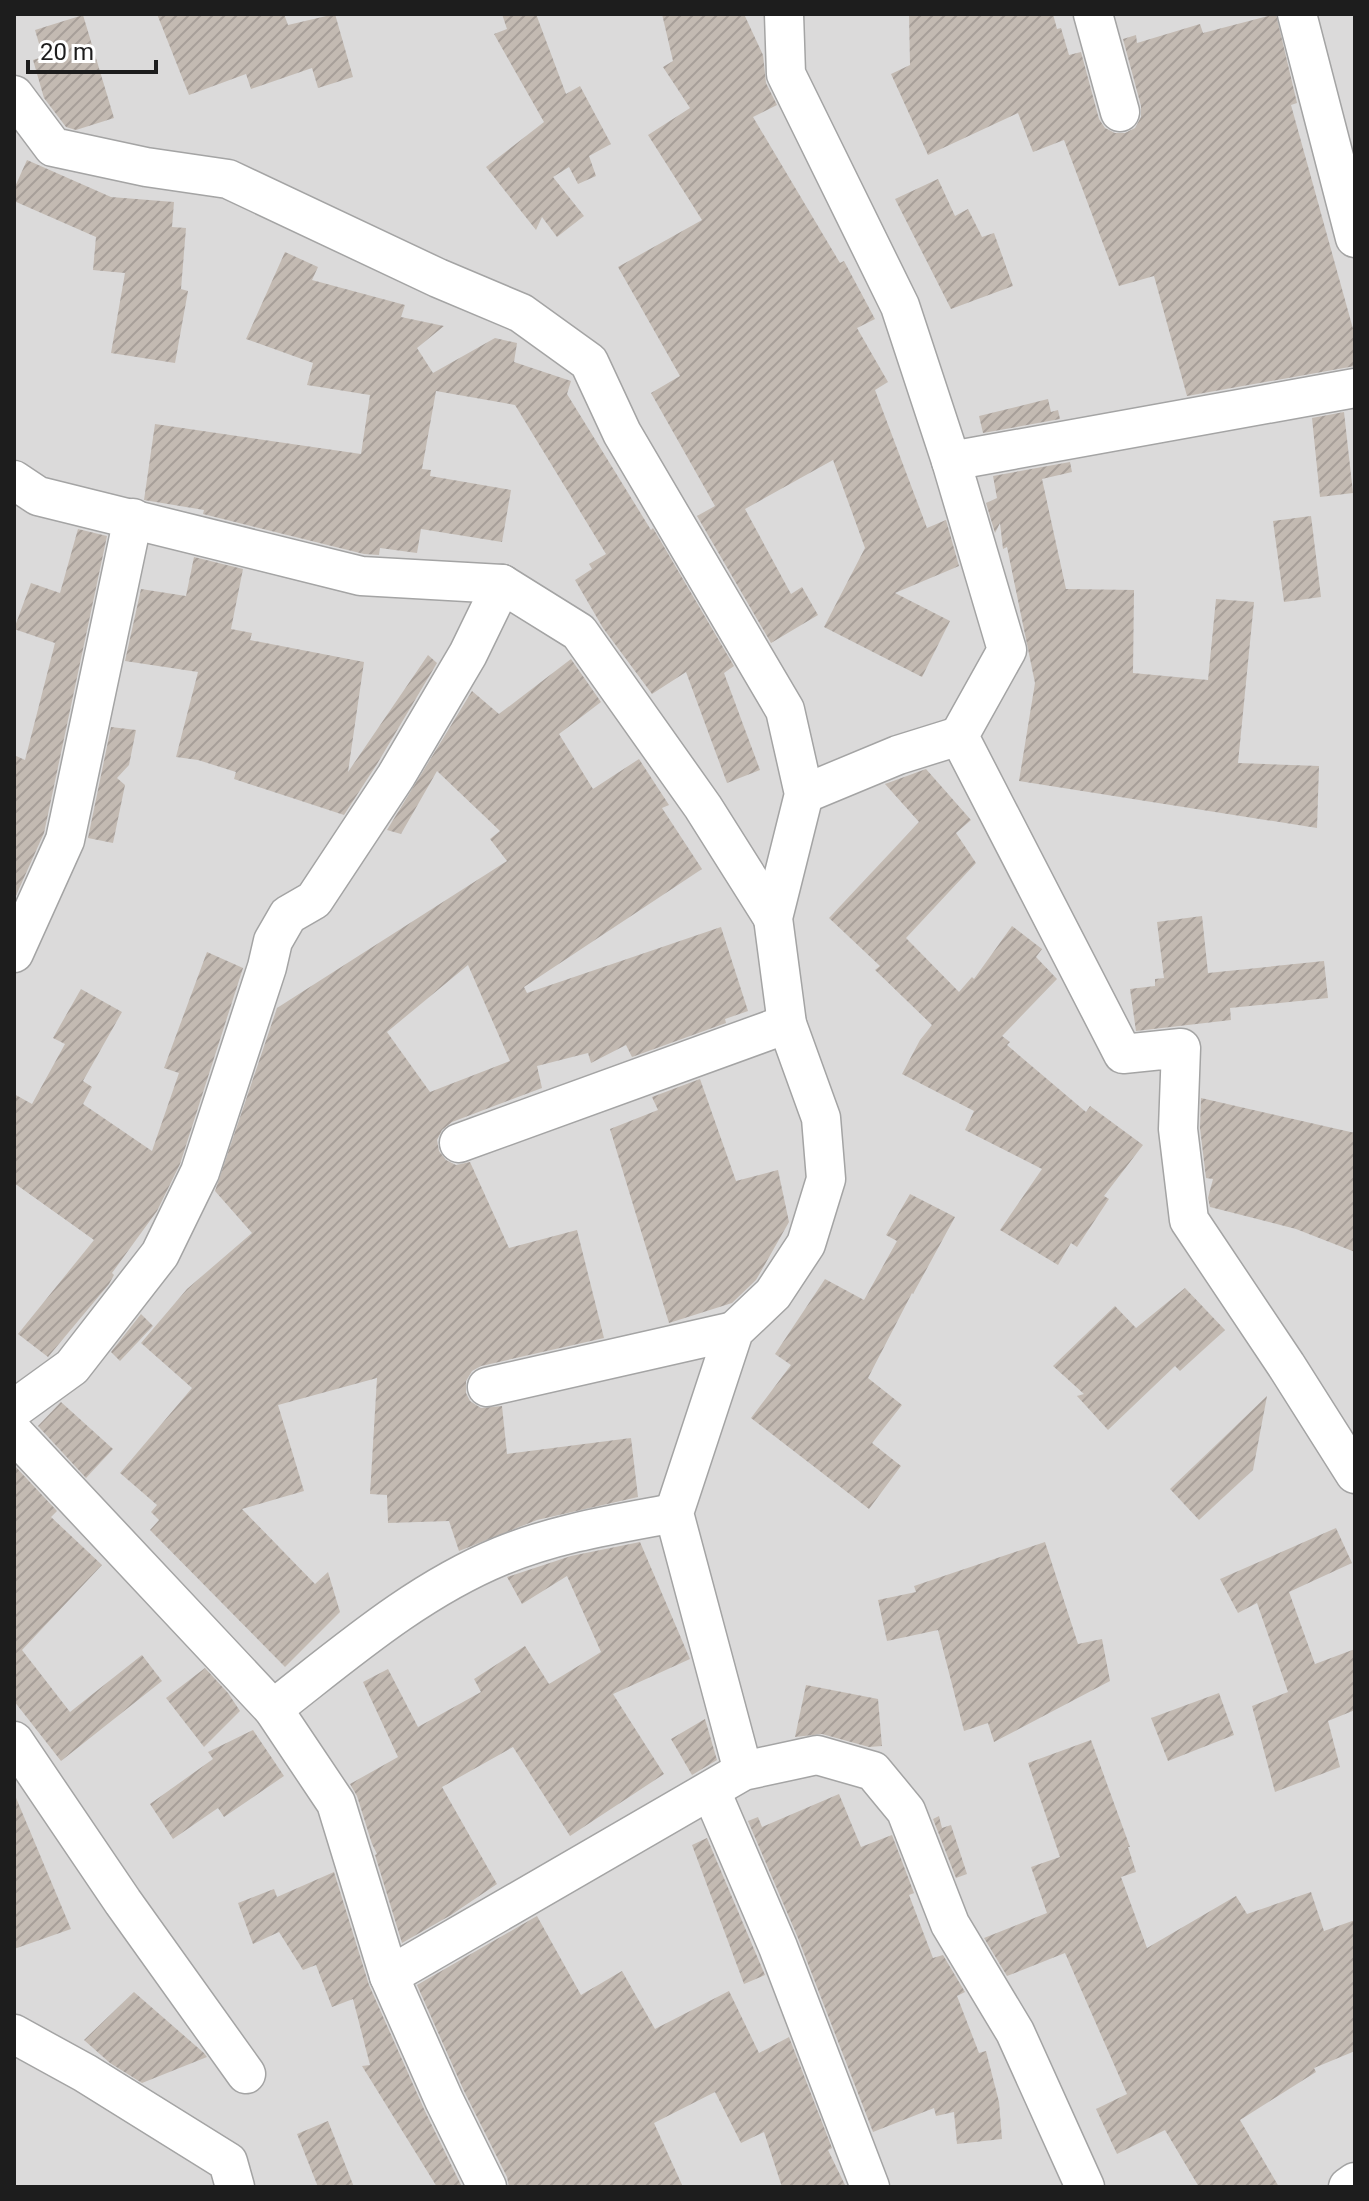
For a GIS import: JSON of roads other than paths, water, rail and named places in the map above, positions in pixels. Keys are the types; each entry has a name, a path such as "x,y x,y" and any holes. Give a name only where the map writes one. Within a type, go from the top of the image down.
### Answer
{"street":[{"path":"784,14 786,74 900,306 951,461 1007,650 959,736 898,755 804,794"},
{"path":"1093,14 1120,112"},
{"path":"1297,14 1355,238"},
{"path":"14,95 53,147 146,167 228,179 438,278 521,313 589,362 622,433 785,710 804,794 773,918 787,1024 821,1118 826,1179 806,1244 773,1294 734,1331 674,1513 743,1771"},
{"path":"951,461 1355,388"},
{"path":"14,480 38,496 361,576 502,584 579,632 703,807 773,918"},
{"path":"14,953 65,840 133,518"},
{"path":"14,1409 72,1367 160,1254 200,1172 273,941 288,915 314,900 396,776 468,654 502,584"},
{"path":"959,736 1123,1054 1181,1048 1178,1129 1189,1220 1355,1474"},
{"path":"459,1143 787,1024"},
{"path":"487,1387 734,1331"},
{"path":"14,1433 273,1709 336,1803 389,1976 487,2187"},
{"path":"273,1709 403,1608 501,1556 573,1532 674,1513"},
{"path":"14,1741 123,1902 246,2074"},
{"path":"389,1976 743,1771 817,1755 873,1771 906,1811 950,1924 1015,2032 1085,2187"},
{"path":"711,1791 778,1947 870,2187"},
{"path":"14,2034 85,2073 228,2162 235,2187"},
{"path":"1348,2187 1355,2182"}]}
